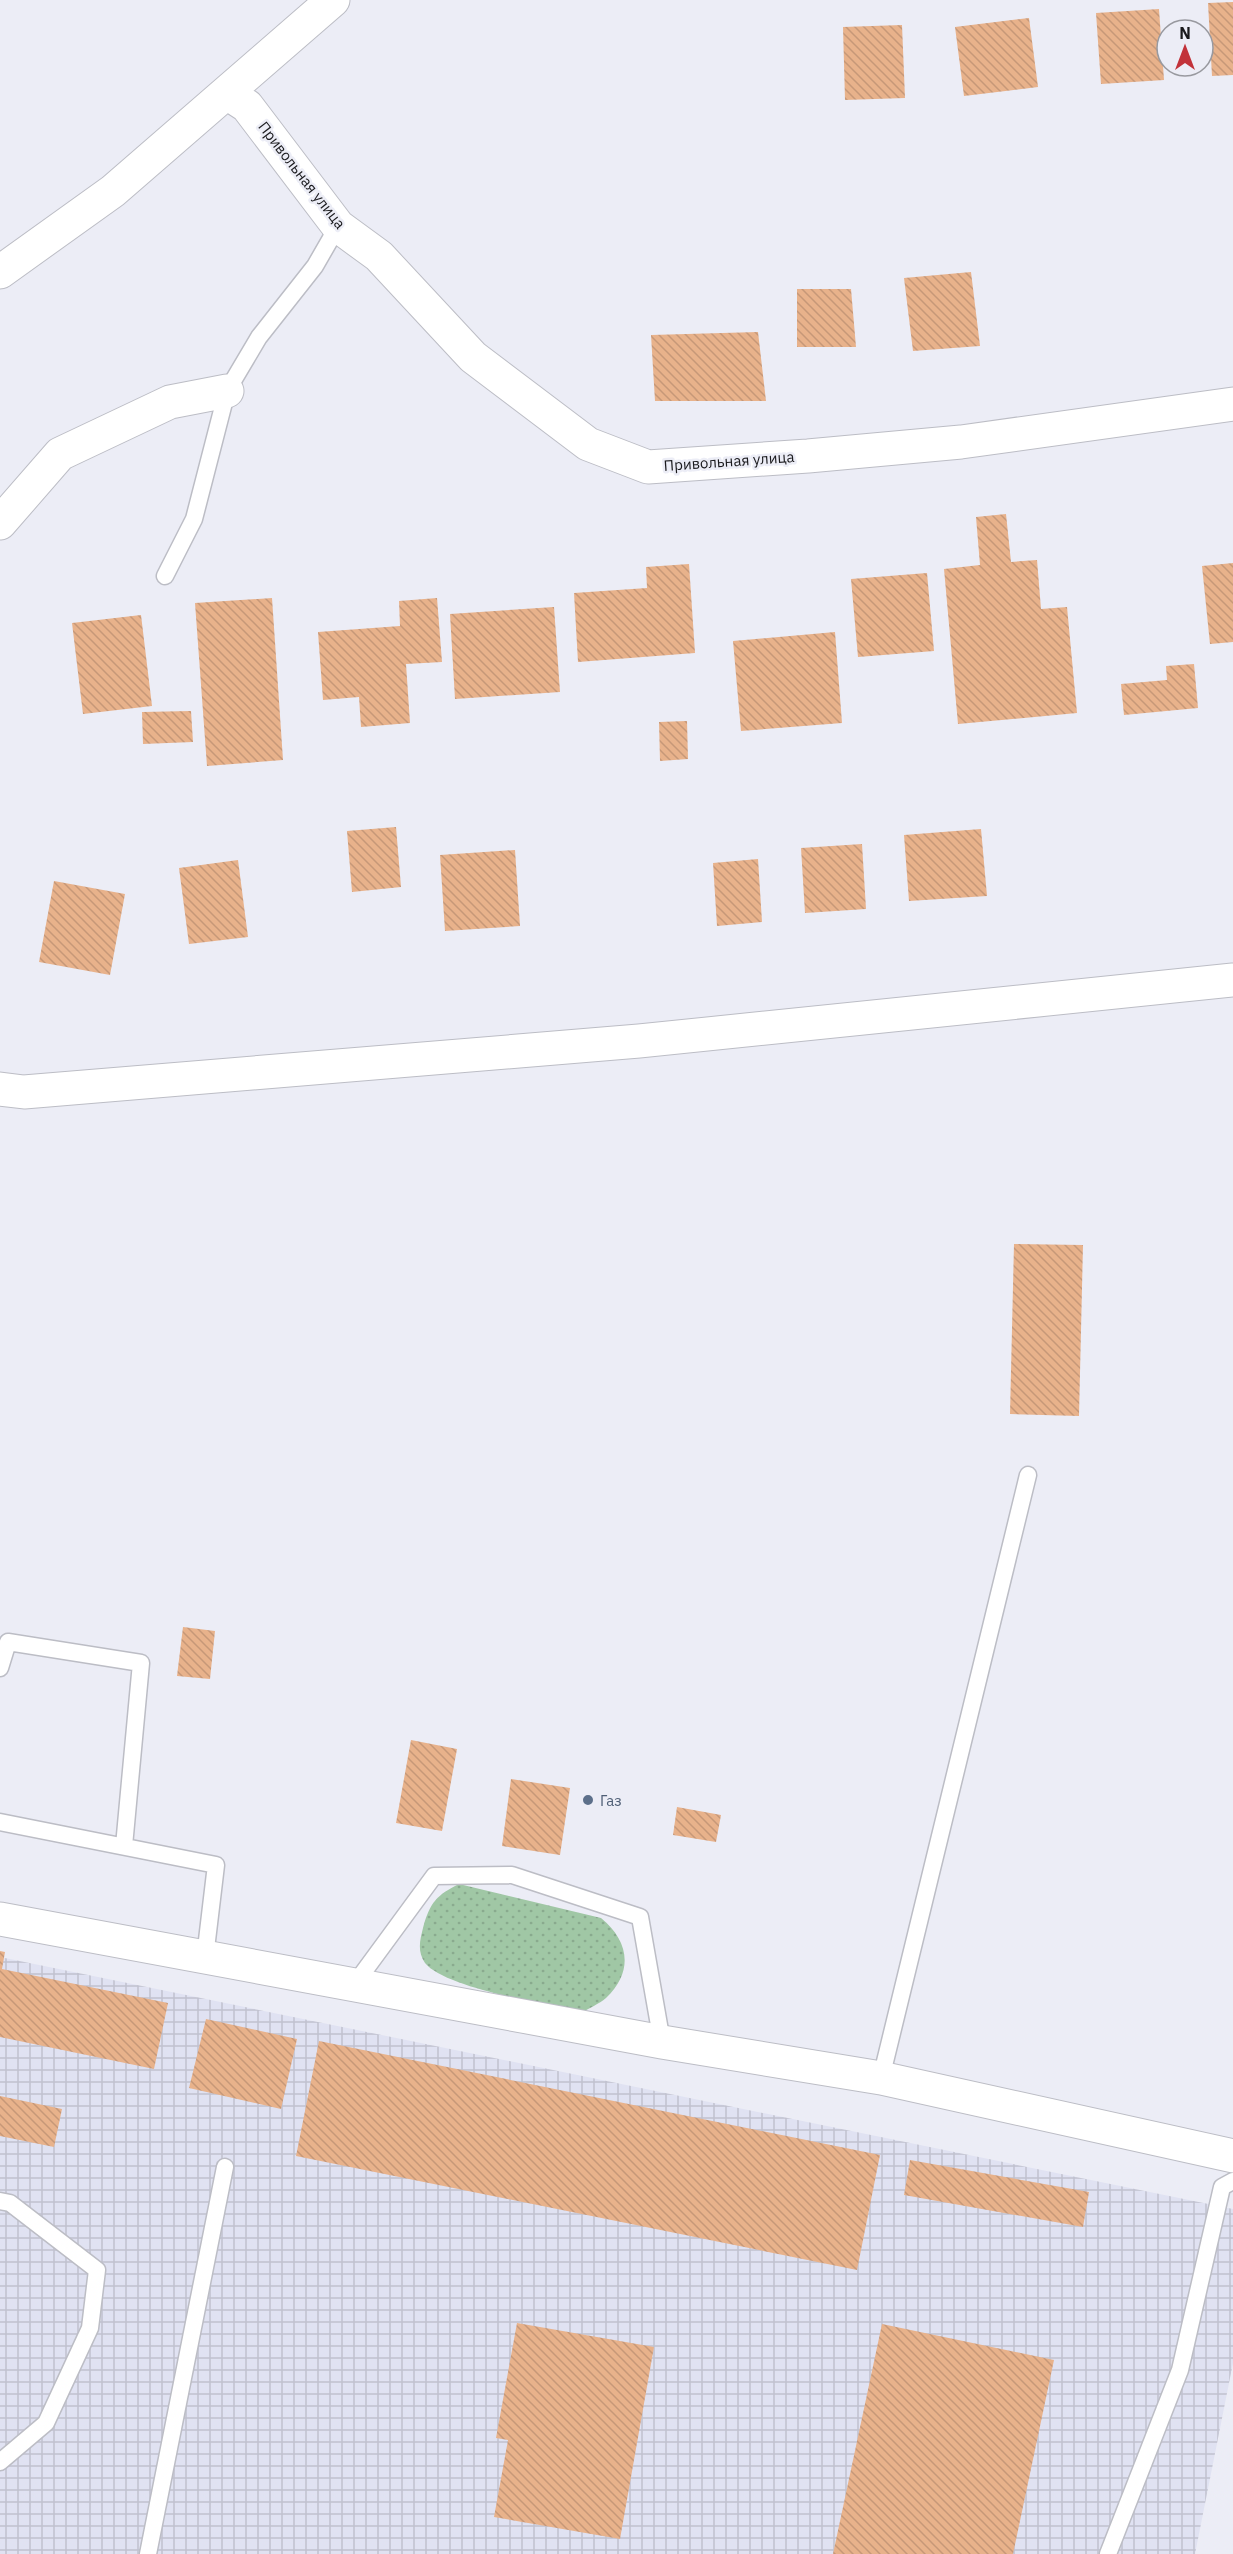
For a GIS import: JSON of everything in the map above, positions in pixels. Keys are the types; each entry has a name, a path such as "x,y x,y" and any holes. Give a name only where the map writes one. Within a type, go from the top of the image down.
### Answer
{"street":[{"path":"0,272 113,191 333,0"},
{"name":"Привольная улица","path":"227,93 247,106 338,226 379,256 473,357 588,444 648,466 808,456 961,442 1233,404"},
{"path":"0,523 60,454 170,402 227,391"},
{"path":"0,1089 24,1092 639,1041 1233,980"},
{"path":"0,1919 662,2042 881,2078 1233,2156"}],"lane":[{"path":"165,576 194,519 227,391 260,337 315,266 338,226"},
{"path":"881,2078 1028,1475"},
{"path":"0,1668 8,1642 141,1663 124,1846"},
{"path":"0,1822 216,1865 205,1957"},
{"path":"354,1985 434,1876 512,1875 640,1917 662,2042"},
{"path":"148,2554 225,2167"},
{"path":"1108,2554 1180,2370 1222,2187 1233,2181"},
{"path":"0,2201 10,2203 97,2270 90,2328 46,2423 0,2462"}],"shaded area":[{"path":"0,1957 1233,2209 1233,2363 1195,2554 0,2554"}],"green space":[{"path":"459,1884 601,1918 618,1936 622,1946 624,1967 615,1988 606,1998 581,2013 474,1987 436,1972 425,1963 421,1954 420,1941 423,1928 435,1900"}],"building":[{"path":"1233,2 1233,75 1215,76 1215,18 1209,18 1208,3"},
{"path":"1159,9 1160,18 1155,18 1155,78 1164,78 1164,80 1101,84 1096,13"},
{"path":"1029,18 1038,87 964,96 955,27"},
{"path":"902,25 905,98 845,100 843,27"},
{"path":"971,272 980,346 913,351 904,278"},
{"path":"797,289 851,289 856,347 797,347"},
{"path":"758,332 766,401 655,401 651,335"},
{"path":"1006,514 1011,562 1037,560 1041,609 1067,607 1077,713 958,724 944,569 980,565 976,517"},
{"path":"1233,563 1233,642 1210,644 1202,566"},
{"path":"689,564 695,653 578,662 574,593 647,588 646,567"},
{"path":"927,573 934,651 858,657 851,579"},
{"path":"272,598 283,760 207,766 195,603"},
{"path":"437,598 442,662 406,664 410,723 361,727 359,697 323,700 318,632 400,626 399,601"},
{"path":"554,607 560,692 455,699 450,614"},
{"path":"141,615 152,706 83,714 72,623"},
{"path":"835,632 842,723 741,731 733,641"},
{"path":"1194,664 1198,708 1124,715 1121,684 1167,680 1166,666"},
{"path":"191,711 193,742 143,744 142,712"},
{"path":"687,721 688,759 660,761 659,722"},
{"path":"396,827 401,887 352,892 347,831"},
{"path":"981,829 987,896 909,901 904,835"},
{"path":"862,844 866,909 805,913 801,848"},
{"path":"515,850 520,926 445,931 440,855"},
{"path":"758,859 762,922 717,926 713,863"},
{"path":"238,860 248,937 189,944 179,868"},
{"path":"54,881 125,894 110,975 39,962"},
{"path":"1014,1244 1083,1245 1079,1416 1010,1414"},
{"path":"183,1627 215,1631 210,1679 177,1676"},
{"path":"411,1740 457,1749 442,1831 396,1823"},
{"path":"511,1779 570,1788 560,1855 502,1846"},
{"path":"677,1807 721,1815 716,1842 673,1835"},
{"path":"0,1951 5,1952 2,1969 168,2003 154,2069 0,2037"},
{"path":"206,2019 297,2039 281,2109 189,2088"},
{"path":"319,2041 880,2155 857,2270 296,2156"},
{"path":"0,2096 62,2109 54,2147 0,2136"},
{"path":"910,2160 1089,2192 1083,2227 904,2195"},
{"path":"517,2323 654,2347 620,2539 494,2517 508,2440 496,2438"},
{"path":"882,2324 1054,2360 1013,2554 833,2554"}],"place":[{"name":"Газ","path":"588,1800"}]}
